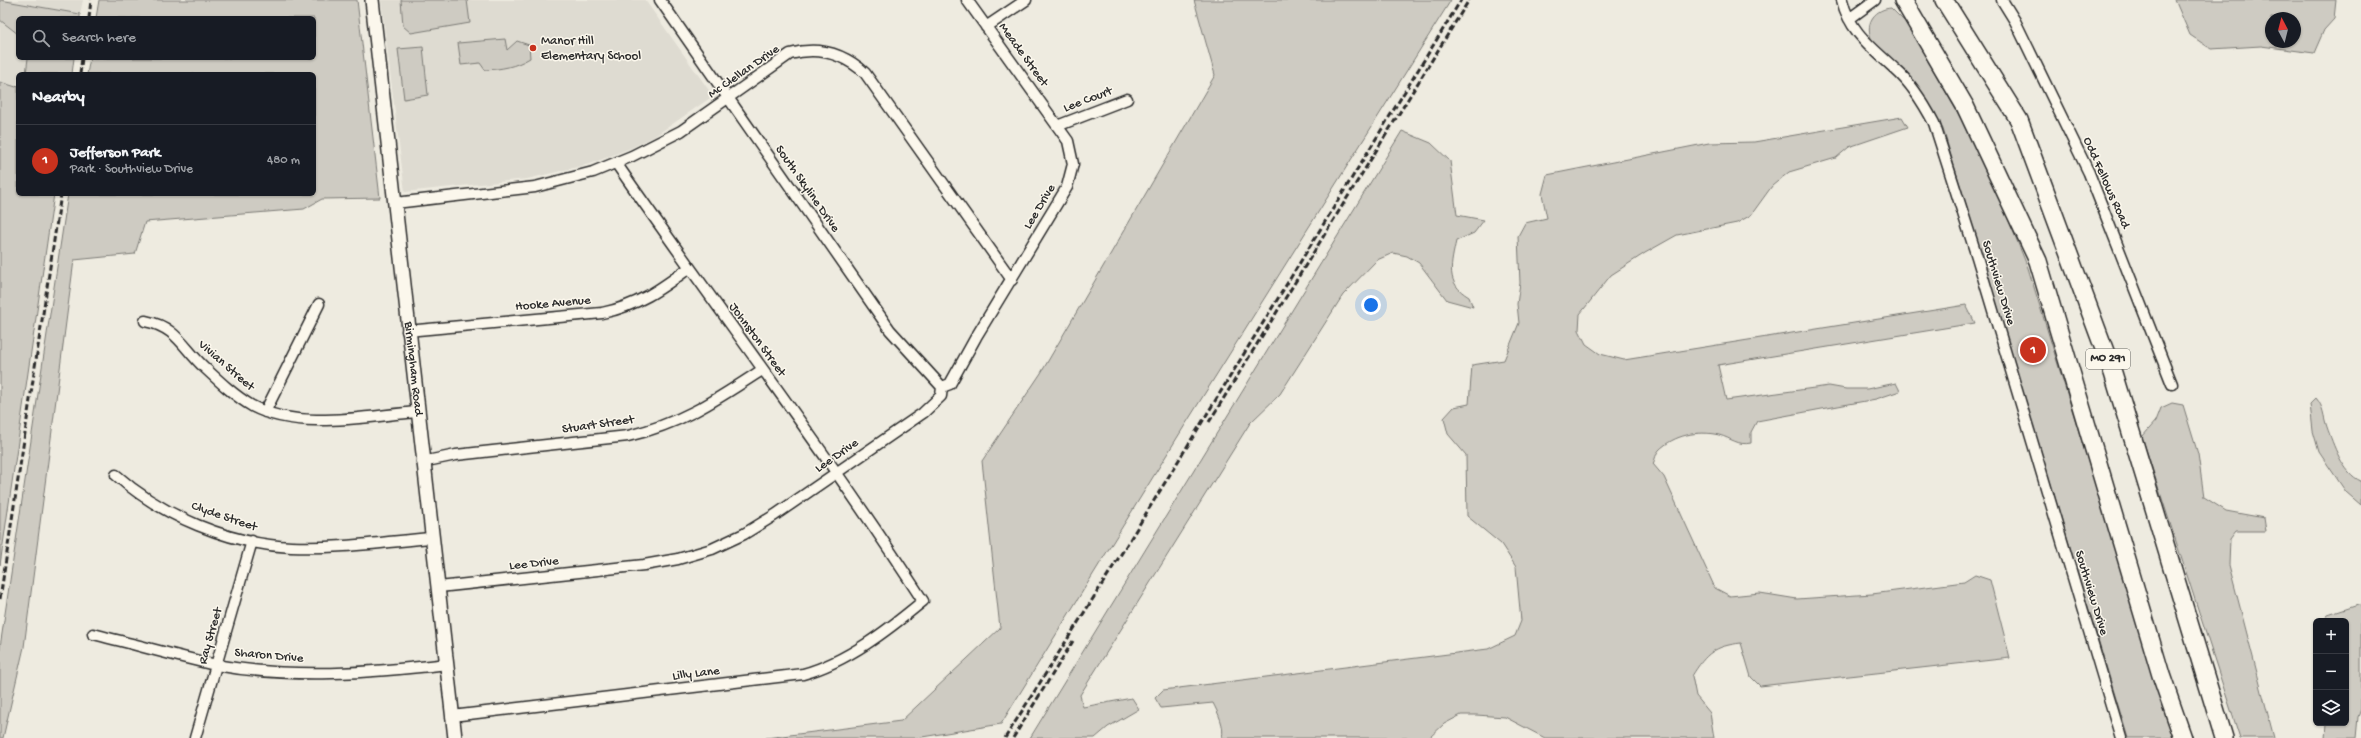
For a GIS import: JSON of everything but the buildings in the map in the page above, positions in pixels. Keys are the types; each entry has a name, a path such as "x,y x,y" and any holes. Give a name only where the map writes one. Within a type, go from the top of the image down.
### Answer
{"highway":[{"name":"MO 291","path":"1903,0 1965,106 2038,262 2161,675 2183,738"},
{"name":"MO 291","path":"1944,0 2019,120 2113,373 2224,738"}],"street":[{"name":"Birmingham Road","path":"372,0 395,204 407,331 447,664 454,738"},
{"name":"South Skyline Drive","path":"660,0 890,330 942,387"},
{"name":"Meade Street","path":"967,0 1057,126"},
{"path":"986,27 1026,0"},
{"name":"Southview Drive","path":"1842,0 1849,19 1863,40 1900,74 1925,107 1934,123 1975,249 2121,738"},
{"path":"1849,19 1875,0"},
{"name":"Odd Fellows Road","path":"2002,0 2015,21 2089,173 2172,384"},
{"name":"Mc Clellan Drive","path":"395,204 535,187 560,182 616,163 681,131 790,54 814,50 836,54 847,58 865,73 1012,280"},
{"name":"Lee Court","path":"1057,126 1127,99"},
{"name":"Lee Drive","path":"438,587 644,565 678,559 712,549 744,534 923,413 941,396 942,387 950,384 976,337 1012,280 1067,187 1072,176 1072,153 1057,126"},
{"name":"Johnston Street","path":"616,163 688,268 878,532 923,601"},
{"name":"Hooke Avenue","path":"407,331 602,314 618,310 651,295 688,268"},
{"path":"265,412 319,304"},
{"name":"Vivian Street","path":"145,321 167,328 192,356 231,392 265,412 284,418 309,420 417,412"},
{"name":"Stuart Street","path":"422,462 456,455 628,436 652,430 705,407 762,370"},
{"name":"Clyde Street","path":"116,474 134,490 163,508 218,531 252,541 306,547 431,538"},
{"name":"Ray Street","path":"195,738 252,541"},
{"name":"Lilly Lane","path":"452,716 802,674 837,662 899,620 923,601"},
{"name":"Sharon Drive","path":"93,634 217,665 288,672 346,673 447,664"}],"shaded area":[{"path":"0,0 83,0 80,14"},
{"path":"0,0 80,14 80,16 16,16 16,32 0,20"},
{"path":"99,0 357,0 380,198 322,199 304,209 145,222 135,254 74,260 24,647 3,738 0,738 0,647 68,196 316,196 316,72 87,72 90,60 316,60 316,16 96,16"},
{"name":"Manor Hill Elementary School","path":"381,0 645,0 713,96 655,136 631,148 590,164 527,179 405,192"},
{"path":"401,0 467,0 470,23 411,33 403,26"},
{"path":"1194,0 1451,0 1185,425 1001,724 916,738 766,738 901,721 1000,628 982,461 1041,373 1215,75"},
{"path":"2175,0 2336,0 2334,19 2324,30 2314,53 2276,48 2301,48 2301,12 2265,12 2265,47 2211,49 2190,35"},
{"path":"1891,8 1906,23 1963,122 1997,191 2028,268 2174,738 2128,738 1943,129 1924,96 1902,69 1878,48 1871,38 1869,26 1873,17 1876,13"},
{"path":"0,20 16,32 16,60 28,60 26,72 16,72 16,87 0,82"},
{"path":"505,39 507,50 517,41 529,45 530,58 508,67 497,69 485,70 480,63 461,65 458,43"},
{"path":"423,47 428,95 404,99 398,49"},
{"path":"28,60 74,60 72,72 26,72"},
{"path":"0,82 16,87 16,196 54,196 0,565"},
{"path":"1902,117 1908,127 1849,147 1836,158 1789,172 1772,186 1751,215 1737,223 1677,235 1611,275 1580,314 1579,330 1586,344 1600,354 1624,360 1966,305 1975,323 1718,365 1726,400 1829,386 1846,389 1867,389 1896,383 1900,391 1876,399 1757,421 1751,432 1751,443 1738,443 1723,436 1703,433 1679,437 1659,450 1653,464 1664,477 1715,588 1730,596 1760,593 1797,599 1872,594 1964,582 1975,575 1990,580 2010,658 1760,686 1751,677 1741,643 1724,646 1707,656 1692,676 1696,696 1710,713 1714,738 1545,738 1505,717 1461,715 1444,724 1429,738 1222,738 1222,724 1213,703 1161,708 1155,698 1163,690 1488,649 1515,636 1521,621 1516,567 1501,544 1467,516 1466,455 1448,434 1444,418 1454,407 1469,404 1472,365 1504,360 1519,323 1517,304 1520,283 1518,236 1525,223 1547,218 1542,194 1547,175 1709,143 1754,142"},
{"path":"1402,131 1431,143 1450,161 1457,215 1484,220 1474,233 1456,241 1453,258 1453,279 1461,292 1469,297 1473,307 1447,300 1419,263 1407,256 1393,253 1377,260 1343,295 1280,394 1250,423 1080,695 1083,707 1132,698 1139,709 1108,727 1095,738 1030,738"},
{"path":"2316,398 2322,408 2329,434 2340,458 2349,472 2361,481 2361,505 2346,492 2319,452 2313,431 2310,404"},
{"path":"2172,403 2183,405 2198,454 2204,497 2226,511 2264,518 2266,531 2236,531 2230,539 2229,565 2274,738 2240,738 2142,437 2156,421 2161,408"},
{"path":"2361,604 2361,709 2358,717 2356,738 2325,738 2326,726 2349,726 2349,618 2326,618 2328,615"}],"railway":[{"path":"89,16 91,0"},
{"path":"1005,738 1123,551 1461,0"},
{"path":"1209,422 1469,0"},
{"path":"80,72 82,60"},
{"path":"0,599 61,196"},
{"path":"1013,738 1073,641"}],"place":[{"name":"Manor Hill Elementary School","path":"533,48"},
{"name":"Jefferson Park","path":"2033,350"}]}
